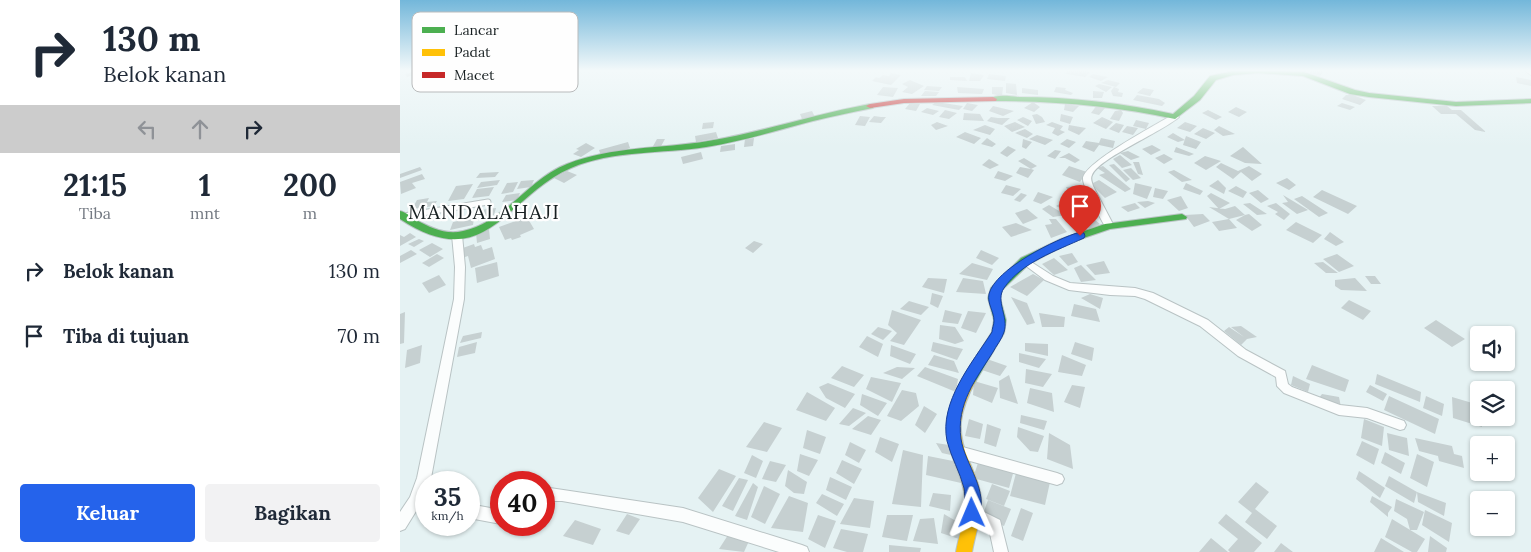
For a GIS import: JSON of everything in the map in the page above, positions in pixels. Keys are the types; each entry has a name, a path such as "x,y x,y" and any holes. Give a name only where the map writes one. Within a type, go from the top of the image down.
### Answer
{"street":[{"path":"1109,226 1087,187 1086,179 1089,173 1106,158 1175,116 1198,96"},
{"path":"1376,96 1456,104 1531,101"},
{"path":"402,215 433,234 457,235 495,222 512,210 541,182 572,165 606,157 710,144 813,118 887,103 992,99 1090,102 1127,105 1175,116"},
{"path":"964,552 972,513 972,490 954,439 958,396 998,333 1000,320 994,298 997,288 1025,261 1065,241 1109,226 1182,217"},
{"path":"425,471 459,299 460,267 457,235"},
{"path":"1025,261 1049,278 1068,286 1110,292 1135,292 1149,296 1204,323 1242,353 1281,374 1281,382 1288,390 1339,410 1375,415 1400,425"},
{"path":"958,452 1057,479"},
{"path":"555,494 683,515 802,552"},
{"path":"400,524 415,508"},
{"path":"972,513 995,525 998,531 1001,552"}],"lane":[{"path":"402,215 488,202"}],"building":[{"path":"1093,96 1103,96 1102,98 1093,98"},
{"path":"1136,96 1141,96 1159,99 1165,103 1162,106 1133,100"},
{"path":"1345,96 1355,96 1366,100 1360,105 1342,99"},
{"path":"936,102 963,106 959,110 932,105"},
{"path":"1033,102 1040,107 1034,112 1024,108"},
{"path":"910,103 920,104 916,111 905,109"},
{"path":"967,103 978,105 972,111 963,109"},
{"path":"1342,103 1355,107 1350,110 1337,106"},
{"path":"1065,104 1079,106 1073,112 1064,110"},
{"path":"1097,105 1105,108 1099,115 1091,113"},
{"path":"993,106 1014,111 1003,116 989,111"},
{"path":"1432,106 1447,106 1452,110 1461,110 1486,132 1475,130 1456,114 1441,114"},
{"path":"1236,107 1247,112 1239,117 1228,112"},
{"path":"927,108 939,111 933,115 921,112"},
{"path":"945,110 957,113 949,119 939,117"},
{"path":"1121,110 1123,113 1119,121 1110,119 1115,111"},
{"path":"1208,110 1222,117 1216,120 1202,113"},
{"path":"812,111 815,117 802,119 800,114"},
{"path":"964,113 980,114 984,121 963,120"},
{"path":"1037,114 1045,122 1036,124 1032,115"},
{"path":"1061,114 1073,117 1070,124 1060,121"},
{"path":"860,116 870,117 865,126 855,125"},
{"path":"874,116 886,117 881,123 869,122"},
{"path":"991,117 1010,118 1002,125 987,121"},
{"path":"1023,117 1032,121 1028,126 1017,120"},
{"path":"1102,117 1113,122 1106,129 1093,123"},
{"path":"1136,120 1149,123 1146,129 1133,126"},
{"path":"714,122 713,128 702,129 703,123"},
{"path":"937,122 948,126 936,130 931,125"},
{"path":"1015,122 1025,127 1012,132 1004,126"},
{"path":"1052,122 1063,126 1060,130 1065,132 1058,136 1052,133 1055,128 1046,125"},
{"path":"1185,122 1197,126 1190,132 1177,128"},
{"path":"1116,123 1124,125 1119,133 1109,129"},
{"path":"985,125 995,129 990,135 973,130"},
{"path":"1069,125 1086,128 1079,135 1068,130"},
{"path":"1127,126 1138,128 1133,135 1122,132"},
{"path":"1219,126 1235,134 1223,136 1214,130"},
{"path":"1203,128 1215,133 1206,139 1194,134"},
{"path":"1025,129 1033,134 1027,138 1015,133"},
{"path":"716,132 718,138 696,142 695,136"},
{"path":"965,132 981,138 974,144 956,137"},
{"path":"1173,133 1185,140 1178,142 1167,137"},
{"path":"1037,135 1053,140 1045,145 1029,139"},
{"path":"1186,136 1201,142 1196,149 1183,145"},
{"path":"754,138 753,146 744,147 745,139"},
{"path":"987,138 996,144 992,147 981,144"},
{"path":"1101,138 1115,141 1113,148 1099,145 1094,152 1082,147 1086,141 1099,143"},
{"path":"657,139 665,139 660,148 652,148"},
{"path":"1023,139 1032,142 1026,149 1022,147"},
{"path":"1067,139 1076,142 1069,148 1060,144"},
{"path":"628,142 630,148 627,149 628,152 619,154 618,151 601,156 599,150"},
{"path":"586,143 595,148 581,157 573,154 579,150 576,149"},
{"path":"735,144 735,150 720,152 721,146"},
{"path":"1152,145 1161,150 1151,155 1142,149"},
{"path":"1008,146 1016,150 1007,157 1000,153"},
{"path":"1176,147 1194,154 1189,156 1174,152"},
{"path":"1243,147 1262,164 1245,163 1230,156"},
{"path":"1055,150 1061,151 1055,159 1047,156"},
{"path":"1128,151 1140,157 1131,160 1120,153"},
{"path":"701,152 703,159 683,164 681,157"},
{"path":"1069,153 1080,160 1075,163 1065,158 1059,158"},
{"path":"1164,154 1173,159 1164,164 1155,158"},
{"path":"1120,155 1132,165 1122,168 1113,159"},
{"path":"1205,156 1221,161 1206,170 1194,163"},
{"path":"1024,158 1037,166 1031,169 1018,161"},
{"path":"989,159 999,165 990,169 982,165"},
{"path":"1133,162 1139,162 1143,175 1138,174"},
{"path":"1221,163 1238,171 1249,166 1262,174 1252,181 1241,172 1233,179 1216,167"},
{"path":"1114,164 1130,179 1126,182 1109,165"},
{"path":"1069,166 1087,172 1080,182 1062,175"},
{"path":"1103,166 1131,189 1125,192 1099,175 1105,173 1097,168"},
{"path":"420,167 422,170 400,178 400,174"},
{"path":"1020,167 1034,170 1028,178 1016,173"},
{"path":"1131,168 1141,178 1133,180 1123,170"},
{"path":"1174,170 1192,180 1182,182 1168,172"},
{"path":"567,171 577,175 564,183 554,178"},
{"path":"998,171 1013,176 1005,181 994,178"},
{"path":"499,172 495,177 476,178 480,173"},
{"path":"422,174 425,179 412,183 416,188 401,194 400,182"},
{"path":"1287,178 1296,185 1289,190 1276,183"},
{"path":"500,180 497,185 477,188 481,182"},
{"path":"534,180 531,187 517,189 521,181"},
{"path":"1099,180 1117,192 1105,198 1091,184"},
{"path":"1218,180 1226,188 1224,194 1209,186"},
{"path":"518,182 513,192 501,194 507,183"},
{"path":"1135,183 1152,187 1147,199 1133,194"},
{"path":"1186,183 1203,191 1200,195 1183,189"},
{"path":"473,184 464,199 448,201 456,186"},
{"path":"1006,185 1021,189 1013,196 1001,193"},
{"path":"1079,186 1086,197 1071,197 1066,187"},
{"path":"1236,186 1247,192 1243,198 1228,191"},
{"path":"494,187 489,196 472,198 477,189"},
{"path":"1155,188 1168,191 1163,199 1153,197"},
{"path":"1258,190 1269,199 1261,203 1249,193"},
{"path":"1322,190 1357,206 1348,214 1313,197"},
{"path":"1038,192 1053,197 1041,204 1033,201"},
{"path":"520,193 517,200 502,202 506,195"},
{"path":"1021,193 1027,195 1020,202 1014,200"},
{"path":"1211,193 1230,203 1219,209 1207,196"},
{"path":"1283,195 1308,210 1297,214 1282,203 1288,202"},
{"path":"1181,196 1188,208 1179,211 1167,200"},
{"path":"1302,196 1328,213 1319,217 1294,199"},
{"path":"429,198 427,202 437,201 434,206 412,209 417,200"},
{"path":"1066,198 1088,199 1095,210 1081,215"},
{"path":"1148,201 1155,203 1145,208 1137,202"},
{"path":"1063,202 1073,209 1068,212 1056,206"},
{"path":"1135,203 1140,208 1128,212 1121,207"},
{"path":"1250,203 1267,214 1257,215 1243,204"},
{"path":"1276,203 1290,214 1284,220 1275,214 1278,212 1267,206"},
{"path":"1049,205 1066,215 1053,217 1042,209"},
{"path":"1235,206 1245,215 1229,219 1209,207 1225,209"},
{"path":"496,208 494,215 478,218 480,210"},
{"path":"1027,209 1038,218 1023,224 1015,213"},
{"path":"1203,214 1210,221 1194,227 1185,215"},
{"path":"1249,214 1262,225 1252,231 1236,220"},
{"path":"1089,215 1100,224 1090,229 1079,219"},
{"path":"527,217 534,229 520,235 521,237 505,240 499,227"},
{"path":"474,218 473,225 450,230 453,222"},
{"path":"1049,219 1056,219 1067,232 1051,238 1045,225 1052,224"},
{"path":"1229,219 1237,228 1219,231 1212,222"},
{"path":"1296,222 1322,235 1313,243 1286,230"},
{"path":"1016,223 1032,230 1011,237 1002,227"},
{"path":"489,229 490,239 477,243 476,233"},
{"path":"1330,232 1344,242 1336,246 1324,239"},
{"path":"410,233 416,237 400,246 400,235 404,237"},
{"path":"419,239 424,241 414,247 408,244"},
{"path":"754,241 763,244 753,253 745,248"},
{"path":"432,243 443,249 430,257 419,250"},
{"path":"474,244 475,247 481,245 483,250 492,247 495,259 471,268 468,256 462,258 460,249"},
{"path":"411,250 417,254 400,263 400,256"},
{"path":"981,250 999,258 992,265 976,258"},
{"path":"1072,253 1078,262 1068,266 1059,256"},
{"path":"437,254 444,258 429,267 422,263"},
{"path":"1337,254 1354,266 1339,272 1323,259"},
{"path":"1054,258 1068,270 1054,275 1042,264"},
{"path":"1104,261 1110,273 1095,275 1086,265"},
{"path":"497,262 499,276 477,283 475,268"},
{"path":"1323,262 1338,273 1326,273 1314,263"},
{"path":"972,263 993,269 987,280 959,274"},
{"path":"1081,265 1096,280 1081,282 1074,268"},
{"path":"1033,274 1044,280 1027,296 1010,287"},
{"path":"439,275 446,285 429,293 422,283"},
{"path":"1365,276 1375,276 1381,284 1371,284"},
{"path":"928,278 947,279 944,293 922,287"},
{"path":"963,278 983,281 986,294 956,292"},
{"path":"1355,278 1367,291 1341,290 1335,286 1335,280"},
{"path":"932,293 943,296 938,308 930,304"},
{"path":"1090,294 1103,298 1100,309 1081,298"},
{"path":"1011,297 1027,303 1035,323 1027,325"},
{"path":"1349,300 1371,311 1363,320 1341,308"},
{"path":"909,301 929,307 921,315 900,309"},
{"path":"1074,304 1096,309 1100,322 1071,316"},
{"path":"892,310 921,320 904,345 890,341 897,333 888,325"},
{"path":"945,310 962,314 958,324 942,322"},
{"path":"968,311 986,313 976,333 961,328"},
{"path":"405,312 404,343 400,344 400,314"},
{"path":"1039,313 1065,317 1064,327 1042,327"},
{"path":"1436,320 1465,339 1452,347 1424,328"},
{"path":"940,325 955,327 964,341 955,344 939,339"},
{"path":"1241,326 1257,337 1247,339 1241,345 1224,331 1229,327 1244,337 1231,327"},
{"path":"878,327 892,331 883,340 871,334"},
{"path":"482,332 481,338 460,343 463,336"},
{"path":"867,336 883,344 878,357 859,347"},
{"path":"477,342 475,353 457,357 459,347"},
{"path":"933,342 963,349 957,360 931,351"},
{"path":"1075,342 1094,348 1092,361 1071,354"},
{"path":"1025,343 1048,344 1048,356 1025,351"},
{"path":"422,345 420,363 405,368 407,350"},
{"path":"891,345 916,354 910,364 890,356"},
{"path":"1019,353 1046,359 1039,368 1019,362"},
{"path":"934,355 954,361 959,373 928,365"},
{"path":"1062,355 1086,365 1082,376 1058,372"},
{"path":"987,359 1007,366 1000,376 982,370"},
{"path":"1312,365 1349,380 1345,392 1306,379"},
{"path":"842,366 864,375 854,387 831,378"},
{"path":"897,367 915,368 902,379 883,373"},
{"path":"925,367 958,379 956,392 917,376"},
{"path":"1026,369 1052,374 1043,387 1025,383"},
{"path":"1377,374 1421,392 1420,402 1375,384"},
{"path":"1009,375 1018,404 1000,398 999,381"},
{"path":"1293,376 1310,384 1308,392 1291,385"},
{"path":"871,377 901,383 892,402 866,389"},
{"path":"974,381 998,388 992,403 973,395"},
{"path":"828,383 855,394 845,408 826,398 819,387"},
{"path":"1072,385 1085,387 1080,408 1064,402"},
{"path":"1370,385 1387,394 1383,401 1366,392"},
{"path":"1030,388 1052,393 1054,412 1027,403"},
{"path":"902,390 916,393 919,406 901,421 887,416"},
{"path":"807,392 835,408 826,421 796,410"},
{"path":"862,394 887,403 878,416 860,405"},
{"path":"1322,394 1339,397 1341,407 1319,398"},
{"path":"1389,396 1439,419 1435,434 1384,410"},
{"path":"1426,396 1444,404 1442,416 1423,408"},
{"path":"1452,397 1470,402 1470,423 1453,418"},
{"path":"924,406 937,414 925,433 915,425"},
{"path":"853,408 866,413 849,426 839,424"},
{"path":"1021,415 1047,421 1044,430 1020,423"},
{"path":"868,416 881,420 871,435 852,429"},
{"path":"969,419 983,424 980,439 965,436"},
{"path":"1364,419 1384,427 1382,446 1361,438"},
{"path":"764,422 782,428 767,452 746,447"},
{"path":"987,424 1001,429 996,447 984,443"},
{"path":"1018,427 1044,436 1038,452 1030,451 1017,437"},
{"path":"807,430 826,437 820,454 803,448"},
{"path":"1049,433 1070,445 1073,469 1047,459"},
{"path":"1387,433 1407,438 1409,456 1389,450"},
{"path":"880,437 899,444 892,462 875,452"},
{"path":"1415,438 1452,446 1454,454 1462,456 1464,468 1439,461 1438,456 1419,451"},
{"path":"1362,441 1379,449 1374,465 1356,455"},
{"path":"850,442 866,450 859,463 845,455"},
{"path":"936,443 949,445 955,456 942,453"},
{"path":"903,450 923,455 921,507 892,504"},
{"path":"1385,452 1405,463 1401,474 1381,463"},
{"path":"800,454 818,460 809,476 797,471"},
{"path":"1417,454 1434,462 1427,487 1410,478"},
{"path":"752,455 763,461 756,478 744,473"},
{"path":"928,456 958,462 961,483 926,475"},
{"path":"842,460 862,469 854,484 836,473"},
{"path":"770,461 786,465 776,482 762,479"},
{"path":"978,463 1014,470 1009,488 973,478"},
{"path":"719,469 736,476 713,512 698,498"},
{"path":"788,470 807,482 804,494 794,493 785,486"},
{"path":"1359,471 1385,488 1380,498 1356,479"},
{"path":"1016,473 1050,482 1045,505 1010,496"},
{"path":"1389,476 1417,492 1414,503 1385,486"},
{"path":"830,477 852,487 846,500 826,490"},
{"path":"739,478 748,480 733,511 722,506"},
{"path":"1256,482 1269,492 1255,509 1277,526 1267,539 1245,522 1252,513 1238,502"},
{"path":"753,483 758,487 747,520 735,516"},
{"path":"992,484 1010,491 1004,506 986,499"},
{"path":"764,486 780,494 765,524 751,517"},
{"path":"1417,492 1446,503 1444,516 1418,502"},
{"path":"933,493 951,495 950,511 929,506"},
{"path":"822,494 844,504 837,516 816,503"},
{"path":"789,496 808,503 803,532 771,528"},
{"path":"1372,496 1392,507 1388,517 1370,502"},
{"path":"854,498 874,501 870,528 840,524"},
{"path":"1396,499 1424,512 1417,530 1410,530 1407,519 1394,511"},
{"path":"988,500 1011,509 1004,526 982,517"},
{"path":"1021,508 1033,513 1023,541 1011,536"},
{"path":"1425,510 1452,523 1449,542 1422,525"},
{"path":"627,514 640,519 629,535 616,531"},
{"path":"944,514 961,524 959,539 941,533"},
{"path":"1226,514 1262,543 1254,552 1230,552 1228,550 1238,539 1218,523"},
{"path":"818,515 836,521 825,548 808,539"},
{"path":"887,515 913,515 907,541 882,537"},
{"path":"934,518 938,544 913,541 920,519"},
{"path":"1392,519 1425,539 1417,552 1412,552 1385,537"},
{"path":"575,520 601,529 593,545 563,536"},
{"path":"841,529 868,534 863,552 847,552 833,548"},
{"path":"728,535 749,541 744,552 719,549"},
{"path":"1430,536 1447,548 1446,552 1428,552"},
{"path":"1211,538 1228,552 1199,552"},
{"path":"1381,538 1404,552 1374,552"},
{"path":"1281,543 1293,552 1274,552"},
{"path":"889,545 921,548 920,552 889,552"}],"traffic: fast":[{"path":"993,99 1039,99 1107,104 1175,117 1199,96"},
{"path":"1376,96 1456,104 1531,101"},
{"path":"400,214 431,232 448,235 466,234 481,229 495,221 542,181 569,166 620,154 708,144 748,136 829,114 870,106"},
{"path":"969,380 998,333 1000,320 994,298 997,288 1025,261 1065,241 1109,226 1182,217"}],"traffic: slow":[{"path":"964,552 973,498 970,483 956,447 953,431 959,401 969,380"}],"traffic: jam":[{"path":"870,106 904,101 993,99"}],"district":[{"name":"MANDALAHAJI","path":"484,211"}],"route":[{"path":"972,513 974,500 970,481 954,439 954,422 958,396 998,333 1000,320 995,304 995,293 1000,284 1025,261 1065,241 1080,236"}]}
